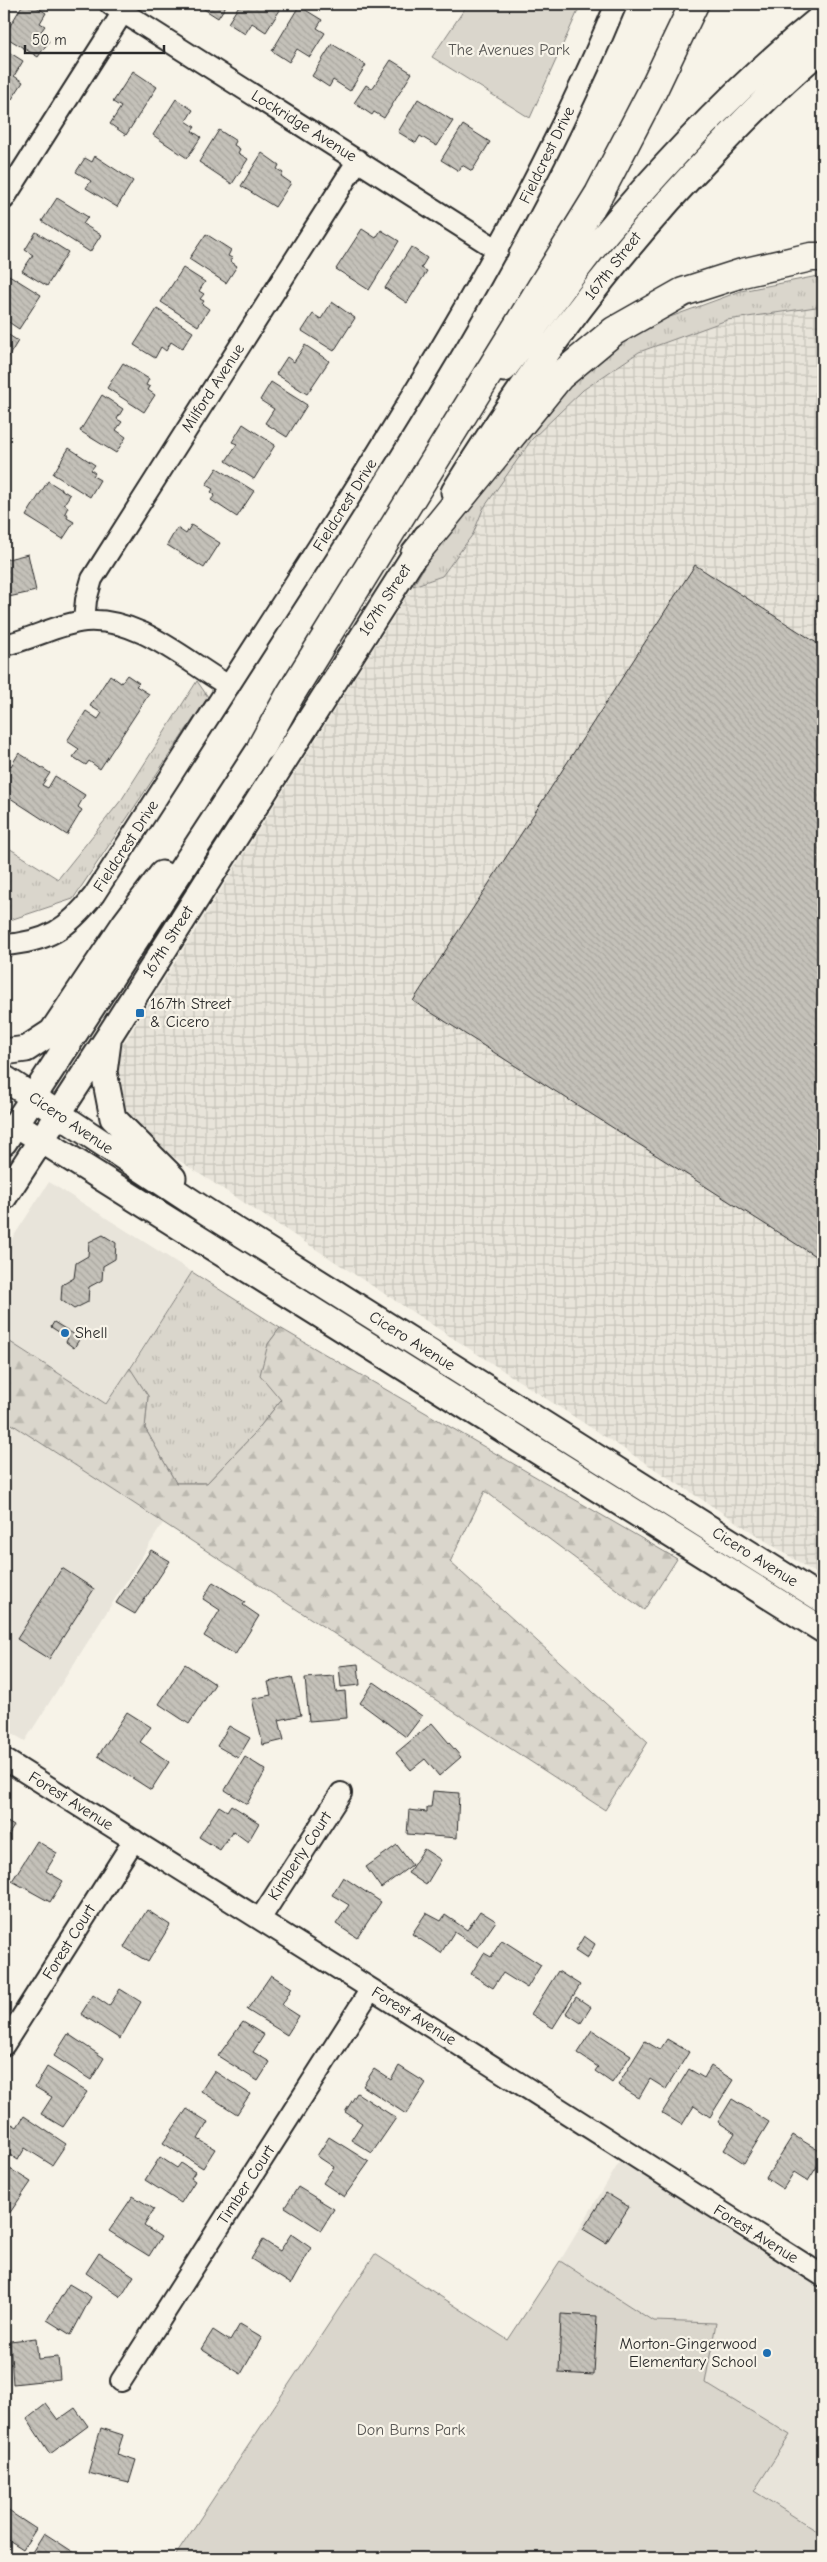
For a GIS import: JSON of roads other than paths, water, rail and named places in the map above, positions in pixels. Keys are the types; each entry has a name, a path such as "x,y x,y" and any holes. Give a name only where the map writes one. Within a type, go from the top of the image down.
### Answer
{"highway":[{"path":"262,746 290,695 599,194 653,90 694,4"},
{"path":"415,554 560,376 614,332 683,292 742,273 811,257 823,257"}],"main road":[{"name":"167th Street","path":"8,1128 34,1098 223,808 482,398 596,246 656,175 734,95 823,16"},
{"name":"167th Street","path":"4,1197 56,1114 109,1036 503,412 615,261 675,192 751,113 823,48"},
{"path":"4,1052 26,1049 52,1032 125,923 191,837 223,808"},
{"path":"109,1036 104,1072 113,1118 207,1212"},
{"name":"Cicero Avenue","path":"4,1078 207,1212 823,1600"},
{"name":"Cicero Avenue","path":"8,1128 40,1140 823,1630"}],"street":[{"name":"Fieldcrest Drive","path":"4,945 22,944 48,936 70,923 83,910 229,686 387,439 498,250 560,132 616,4"},
{"name":"Lockridge Avenue","path":"116,8 498,250"},
{"path":"4,199 116,8"},
{"name":"Milford Avenue","path":"84,621 86,600 92,579 358,160"},
{"path":"4,645 84,621 124,624 146,634 229,686"},
{"name":"Forest Avenue","path":"4,1759 823,2276"},
{"name":"Kimberly Court","path":"260,1919 341,1793"},
{"name":"Forest Court","path":"4,2045 134,1840"},
{"name":"Timber Court","path":"121,2381 371,1989"}],"place":[{"name":"167th Street & Cicero","path":"140,1013"},
{"name":"Shell","path":"65,1333"},
{"name":"Morton-Gingerwood Elementary School","path":"767,2353"}],"park label":[{"name":"The Avenues Park","path":"509,50"},
{"name":"Don Burns Park","path":"411,2430"}]}
